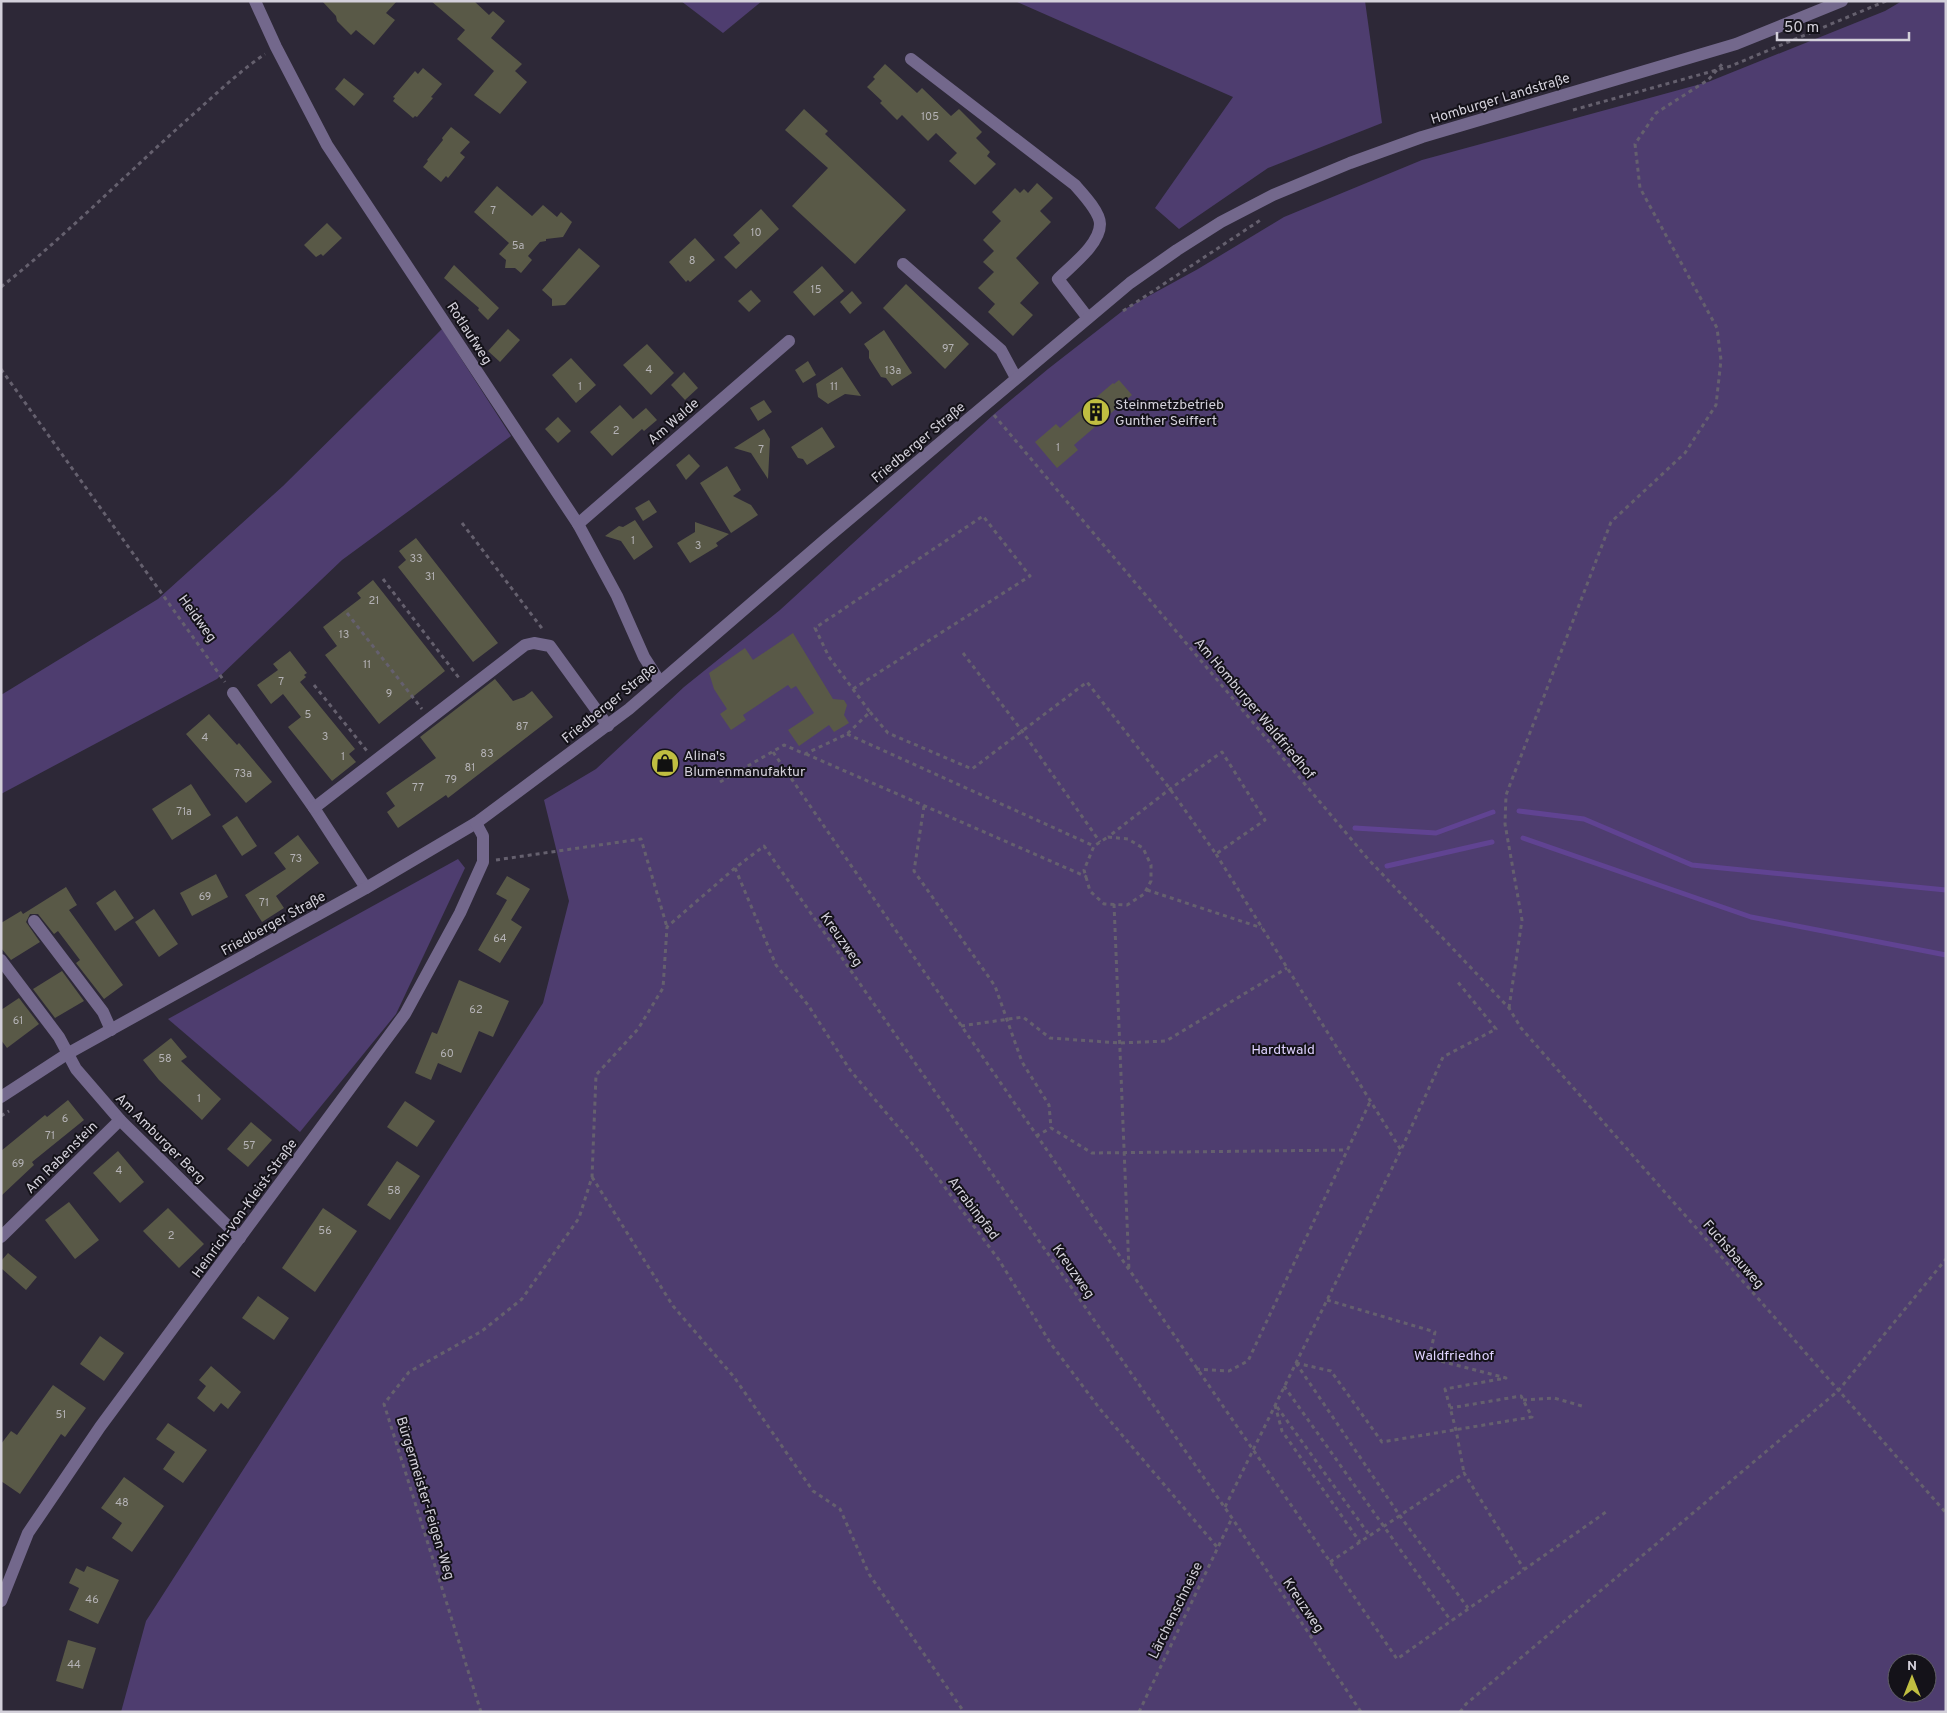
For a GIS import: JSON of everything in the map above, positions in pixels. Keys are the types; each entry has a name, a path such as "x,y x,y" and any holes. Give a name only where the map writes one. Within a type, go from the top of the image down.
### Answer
{"street":[{"name":"Rotlaufweg","path":"255,1 276,47 327,145 578,524 618,596 644,657 660,682"},
{"name":"Homburger Landstraße","path":"1177,250 1222,222 1273,195 1350,163 1422,137 1736,44 1842,1"},
{"path":"911,59 1075,185 1091,204 1100,223 1096,240 1058,279 1088,318"},
{"name":"Friedberger Straße","path":"1,1097 68,1054 366,888 476,823 608,726 1016,378 1130,283 1177,250"},
{"path":"903,264 1001,350 1016,378"},
{"name":"Am Walde","path":"578,524 789,341"},
{"path":"314,808 525,645 534,643 550,646 608,726"},
{"path":"233,693 314,808 366,888"},
{"name":"Heinrich-von-Kleist-Straße","path":"1,1601 28,1533 100,1427 405,1014 460,913 483,862 482,836 476,823"},
{"path":"34,920 103,1012 111,1030"},
{"name":"Am Amburger Berg","path":"1,960 59,1037 76,1069 120,1120 240,1238"},
{"name":"Am Rabenstein","path":"1,1237 120,1120"}],"path":[{"path":"1566,112 1718,70 1886,1"},
{"path":"1509,1008 1522,920 1505,824 1506,795 1611,522 1685,453 1716,405 1721,360 1717,328 1640,188 1635,144 1656,113 1708,80 1718,70 1736,44"},
{"path":"1,287 38,258 245,68 276,47"},
{"path":"1117,315 1268,215"},
{"name":"Heidweg","path":"1,369 233,693"},
{"name":"Am Homburger Waldfriedhof","path":"993,415 1368,859 1509,1008"},
{"path":"853,690 1030,576 982,516 815,628 829,657 853,690 870,712 888,733 972,769 1087,682 1170,789 1216,854 1401,1150"},
{"path":"462,524 544,631 541,644"},
{"path":"383,579 468,690"},
{"path":"347,613 430,719"},
{"path":"964,653 1022,731 1100,842"},
{"path":"314,685 375,761"},
{"path":"806,754 847,734 870,712"},
{"path":"847,734 1094,846"},
{"path":"720,782 784,745 1086,877"},
{"path":"773,752 1252,1451 1397,1659 1606,1512"},
{"path":"1108,837 1128,839 1143,848 1150,865 1151,880 1144,894 1126,905 1104,904 1090,891 1084,870 1094,846 1222,752 1266,820 1216,854"},
{"path":"924,806 914,871 995,986 1022,1062 1049,1105 1051,1128"},
{"path":"483,862 641,839 667,927 735,868"},
{"name":"Kreuzweg","path":"735,868 764,846 1225,1507 1361,1712"},
{"name":"Arrabinpfad","path":"735,868 776,965 808,1005 850,1070 915,1147 999,1260 1051,1344 1100,1409 1218,1548"},
{"path":"1146,890 1262,928"},
{"path":"1114,904 1129,1271"},
{"name":"Bürgermeister-Feigen-Weg","path":"481,1712 384,1404 409,1372 482,1332 522,1299 579,1218 592,1177 596,1075 638,1029 663,988 667,927"},
{"path":"960,1026 1023,1017 1050,1038 1120,1043 1166,1041 1287,968"},
{"path":"1225,1507 1401,1150 1443,1057 1496,1030 1457,981"},
{"name":"Fuchsbauweg","path":"1509,1008 1527,1035 1946,1513"},
{"path":"1196,1368 1229,1371 1248,1361 1370,1101"},
{"path":"1036,1136 1051,1128"},
{"path":"1051,1128 1092,1153 1347,1150"},
{"path":"592,1177 673,1306 734,1377 813,1491 840,1509 869,1574 964,1712"},
{"path":"1460,1712 1474,1697 1838,1391 1946,1259"},
{"path":"1327,1300 1435,1332 1429,1358 1506,1378 1445,1388 1456,1430 1464,1473 1524,1569"},
{"path":"1296,1363 1331,1371 1382,1442 1532,1416 1521,1396 1450,1408"},
{"path":"1296,1363 1400,1516 1468,1608"},
{"path":"1284,1386 1451,1620"},
{"path":"1523,1400 1554,1398 1582,1406"},
{"path":"1275,1404 1370,1536"},
{"path":"1275,1404 1282,1431 1360,1542"},
{"path":"1330,1562 1464,1473"},
{"name":"Lärchenschneise","path":"1139,1712 1232,1518"}],"green space":[{"path":"681,1 762,1 723,33"},
{"path":"1015,1 1365,1 1382,123 1268,168 1179,229 1155,208 1233,97"},
{"name":"Hardtwald","path":"1902,1 1946,1 1946,1712 121,1712 146,1621 543,1003 569,901 544,800 596,769 684,687 780,610 993,415 1125,309 1198,269 1284,217 1422,160 1708,82 1885,11"},
{"path":"442,329 511,436 342,560 217,679 1,794 1,695 158,599 283,486"},
{"path":"458,859 465,868 396,1014 300,1132 168,1019"}],"building":[{"path":"322,1 397,1 386,13 395,20 374,45 356,30 351,35 337,21 336,16"},
{"path":"431,1 474,1 489,15 493,11 505,21 491,38 522,64 515,71 527,82 500,114 474,95 494,71 457,39 465,30"},
{"path":"885,64 917,93 922,88 951,116 959,109 982,132 976,138 990,152 987,156 996,164 975,185 949,161 957,153 936,133 928,141 902,115 897,120 880,103 882,101 867,87"},
{"path":"423,68 442,84 417,117 413,118 393,101 395,98 393,97 415,71 418,74"},
{"path":"344,78 364,94 354,106 335,89"},
{"path":"804,109 828,131 825,134 906,210 855,264 792,206 828,168 785,130"},
{"path":"451,127 470,142 460,153 465,157 448,178 446,176 441,182 423,167"},
{"path":"1037,183 1053,198 1040,211 1051,222 1016,258 1039,283 1020,303 1033,315 1013,336 988,312 995,304 978,288 994,272 983,262 994,251 983,240 1001,221 992,212 1015,188 1020,193 1024,189 1028,193"},
{"path":"497,186 532,216 543,205 557,217 561,212 572,222 563,237 546,239 546,241 540,242 528,256 532,260 521,273 515,268 505,268 506,260 499,254 509,243 474,212"},
{"path":"761,209 779,229 736,269 724,257 740,243 733,235"},
{"path":"327,223 342,238 323,256 321,254 316,257 304,245"},
{"path":"695,238 715,260 690,282 688,280 686,282 669,262"},
{"path":"579,248 600,266 565,305 552,306 552,299 542,290"},
{"path":"454,265 499,308 488,320 478,310 479,308 444,278"},
{"path":"822,266 844,291 814,316 793,292"},
{"path":"906,284 969,344 945,369 883,308"},
{"path":"751,290 761,301 749,312 738,301"},
{"path":"852,291 862,303 850,314 840,302"},
{"path":"508,329 520,340 500,362 488,351"},
{"path":"884,330 912,373 892,386 886,378 881,377 869,358 869,351 864,344"},
{"path":"647,344 674,373 651,395 623,365"},
{"path":"571,358 596,385 576,403 552,375"},
{"path":"808,361 816,375 803,383 795,370"},
{"path":"842,367 861,396 845,394 828,404 818,397 816,384"},
{"path":"684,372 698,388 685,400 671,385"},
{"name":"Steinmetzbetrieb Gunther Seiffert","path":"1119,380 1132,395 1074,445 1078,450 1057,468 1035,442 1056,424 1060,428"},
{"path":"764,400 772,412 758,421 750,408"},
{"path":"620,405 633,419 646,408 657,420 644,431 642,429 612,456 590,432"},
{"path":"558,417 571,431 558,443 545,429"},
{"path":"822,427 835,447 807,465 803,459 798,458 791,447"},
{"path":"764,429 770,439 768,479 751,453 734,448"},
{"path":"689,454 700,466 686,480 676,465"},
{"path":"727,466 741,490 733,496 751,505 758,515 731,533 700,483"},
{"path":"649,500 657,512 643,521 635,508"},
{"path":"635,520 653,547 634,560 621,541 605,536 619,526 623,527"},
{"path":"695,522 729,534 716,543 718,546 690,563 677,543 695,532"},
{"path":"416,538 498,643 473,662 398,567 406,560 399,551"},
{"path":"373,580 445,671 379,724 325,655 337,646 323,627 361,598 357,593"},
{"path":"793,633 833,699 844,700 847,705 844,715 849,723 834,732 829,725 799,746 788,730 814,713 796,686 791,689 788,685 743,715 746,720 731,730 720,714 727,709 714,689 709,673 745,648 753,660"},
{"path":"290,651 307,673 304,675 306,677 300,682 355,749 349,754 356,762 332,781 288,727 301,717 283,694 271,704 257,685 278,670 273,664"},
{"path":"495,679 513,701 524,697 532,691 553,717 448,798 446,795 398,828 387,812 395,806 386,793 436,758 420,737"},
{"path":"209,714 237,745 239,743 272,782 246,803 186,734"},
{"path":"191,784 211,815 172,840 152,809"},
{"path":"237,816 257,846 242,856 222,826"},
{"path":"298,835 319,863 276,896 284,908 262,922 245,895 286,869 274,853"},
{"path":"216,874 228,897 192,916 180,893"},
{"path":"507,876 530,889 511,920 522,927 500,963 478,950 507,900 496,894"},
{"path":"66,887 77,905 69,910 123,985 104,999 76,963 80,960 58,931 54,934 38,914 30,914 26,922 40,942 11,960 1,948 1,923 21,911 23,914"},
{"path":"115,890 134,918 115,931 96,903"},
{"path":"154,909 178,944 159,957 135,922"},
{"path":"62,971 84,1001 55,1018 33,989"},
{"path":"459,980 509,1001 493,1037 479,1031 461,1073 438,1063 431,1080 415,1073 432,1032 437,1034"},
{"path":"19,998 39,1024 7,1048 1,1040 1,1010"},
{"path":"171,1038 187,1057 181,1061 221,1099 202,1120 159,1080 143,1060"},
{"path":"68,1100 84,1120 32,1162 34,1165 1,1196 1,1151 45,1115 47,1117"},
{"path":"405,1101 435,1121 417,1147 387,1127"},
{"path":"251,1122 272,1140 248,1167 227,1149"},
{"path":"118,1151 144,1182 120,1203 93,1173"},
{"path":"397,1161 420,1176 390,1220 367,1205"},
{"path":"69,1202 99,1240 75,1259 45,1220"},
{"path":"168,1208 204,1244 179,1268 143,1231"},
{"path":"323,1208 357,1231 315,1292 282,1268"},
{"path":"8,1253 37,1277 26,1290 1,1268 1,1261"},
{"path":"258,1296 289,1318 274,1340 242,1318"},
{"path":"100,1336 124,1353 104,1381 80,1364"},
{"path":"211,1366 241,1392 228,1409 221,1403 214,1412 197,1398 206,1386 199,1380"},
{"path":"53,1385 86,1408 65,1437 61,1434 20,1494 1,1481 1,1444 11,1431 17,1435"},
{"path":"168,1423 207,1450 183,1483 163,1469 175,1452 156,1439"},
{"path":"124,1477 164,1506 132,1552 112,1538 122,1523 101,1508"},
{"path":"87,1566 119,1580 98,1624 69,1610 79,1588 69,1583 76,1568 84,1572"},
{"path":"68,1640 96,1648 83,1689 56,1681"}],"waterway":[{"path":"1519,811 1584,819 1692,865 1946,890"},
{"path":"1355,828 1436,833 1493,812"},
{"path":"1523,838 1751,917 1946,955"},
{"path":"1387,866 1492,842"}],"place":[{"name":"Steinmetzbetrieb Gunther Seiffert","path":"1096,412"},
{"name":"Alina's Blumenmanufaktur","path":"665,763"}],"park label":[{"name":"Waldfriedhof","path":"1454,1355"}]}
